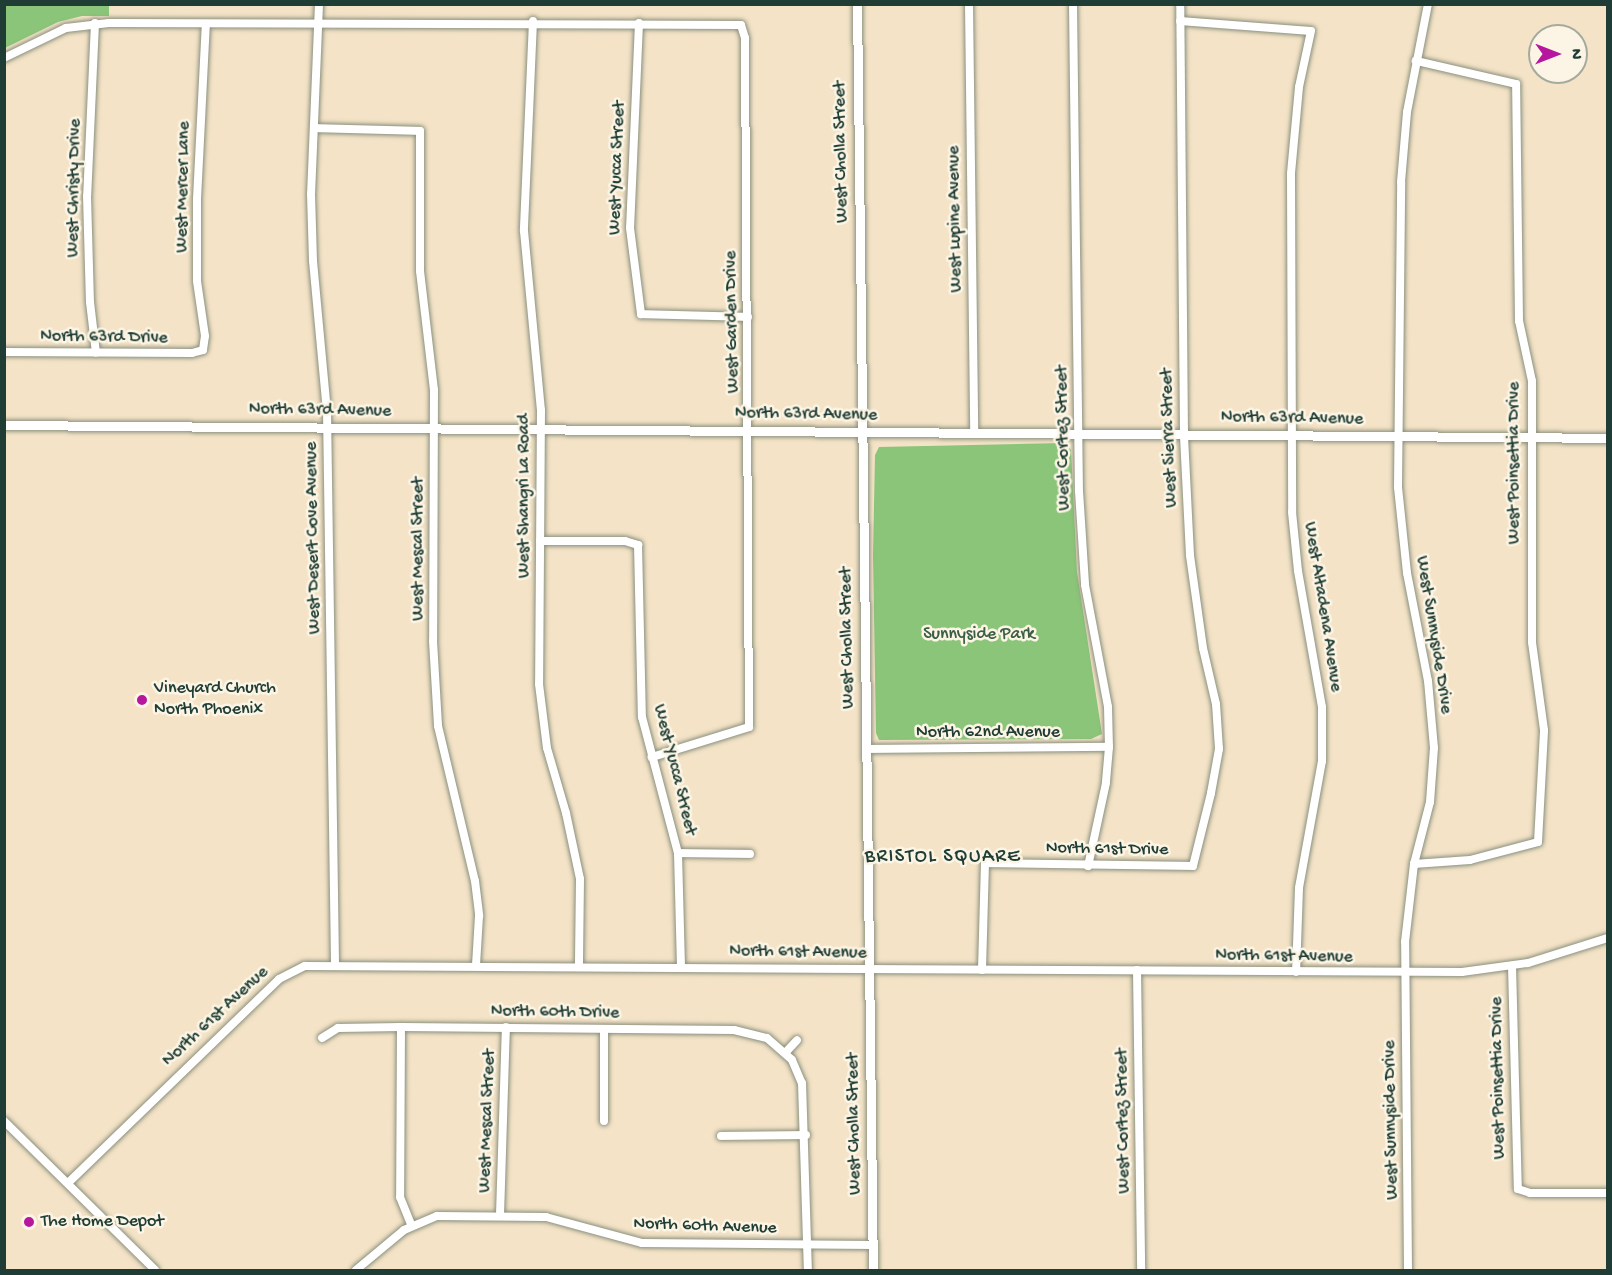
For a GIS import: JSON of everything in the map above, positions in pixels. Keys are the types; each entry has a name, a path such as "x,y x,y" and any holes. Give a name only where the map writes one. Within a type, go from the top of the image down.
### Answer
{"street":[{"name":"West Desert Cove Avenue","path":"319,4 313,261 326,370 328,428 335,964"},
{"name":"West Cholla Street","path":"857,4 873,1270"},
{"name":"West Lupine Avenue","path":"969,4 974,432"},
{"name":"West Cortez Street","path":"1073,4 1079,434 1085,585 1107,707 1109,747 1106,783 1088,866"},
{"name":"West Sierra Street","path":"1180,4 1184,435 1190,555 1203,648 1216,704 1218,749 1194,866"},
{"name":"West Sunnyside Drive","path":"1408,1270 1405,973 1414,864 1430,802 1434,748 1428,681 1403,540 1399,437 1401,182 1416,61 1428,4"},
{"path":"4,58 66,28 95,23 532,21 639,23"},
{"name":"West Shangri La Road","path":"532,21 524,231 540,429 539,684 547,748 566,813 580,879 579,966"},
{"name":"West Altadena Avenue","path":"1180,21 1311,31 1299,87 1291,174 1291,435 1298,571 1319,682 1323,731 1319,790 1299,888 1296,972"},
{"name":"West Christy Drive","path":"95,23 87,196 96,352"},
{"name":"West Garden Drive","path":"639,23 741,25 745,38 750,727 652,757"},
{"name":"West Yucca Street","path":"639,23 630,228 641,314 748,317"},
{"name":"West Mercer Lane","path":"203,350 196,199 206,24"},
{"name":"West Poinsettia Drive","path":"1414,864 1470,860 1538,842 1544,730 1532,642 1529,571 1532,381 1518,321 1516,84 1416,61"},
{"name":"West Mescal Street","path":"315,128 420,130 420,271 431,355 435,428 433,641 438,726 475,881 479,916 476,965"},
{"name":"North 63rd Drive","path":"4,352 192,353 203,350"},
{"name":"North 63rd Avenue","path":"4,425 1608,438"},
{"name":"West Yucca Street","path":"540,541 625,541 639,545 640,693 652,757 678,853 681,967"},
{"name":"North 62nd Avenue","path":"867,749 1109,747"},
{"path":"678,853 750,854"},
{"name":"North 61st Drive","path":"982,970 984,863 1194,866"},
{"name":"North 61st Avenue","path":"69,1182 279,979 305,966 335,964 1462,972 1512,966 1608,938"},
{"name":"West Poinsettia Drive","path":"1512,966 1518,1189 1530,1193 1608,1193"},
{"name":"West Cortez Street","path":"1137,970 1141,1270"},
{"path":"401,1027 400,1190 412,1226"},
{"name":"North 60th Drive","path":"322,1038 338,1028 734,1030 767,1038 786,1052"},
{"name":"West Mescal Street","path":"500,1215 506,1028"},
{"path":"604,1029 604,1121"},
{"path":"797,1040 786,1052 802,1083 806,1135 808,1270"},
{"path":"4,1121 69,1182 155,1270"},
{"path":"721,1136 806,1135"},
{"name":"North 60th Avenue","path":"357,1270 374,1259 412,1226 437,1216 500,1215 546,1218 642,1243 873,1245"},
{"path":"371,1270 374,1259"}],"green space":[{"path":"5,4 109,5 109,16 82,16 58,22 5,48"},
{"name":"Sunnyside Park","path":"1065,443 1071,450 1077,572 1102,734 1091,739 879,740 876,733 873,555 875,455 879,447"}],"place":[{"name":"Vineyard Church North Phoenix","path":"142,700"},
{"name":"The Home Depot","path":"29,1222"}],"district":[{"name":"BRISTOL SQUARE","path":"943,857"}]}
